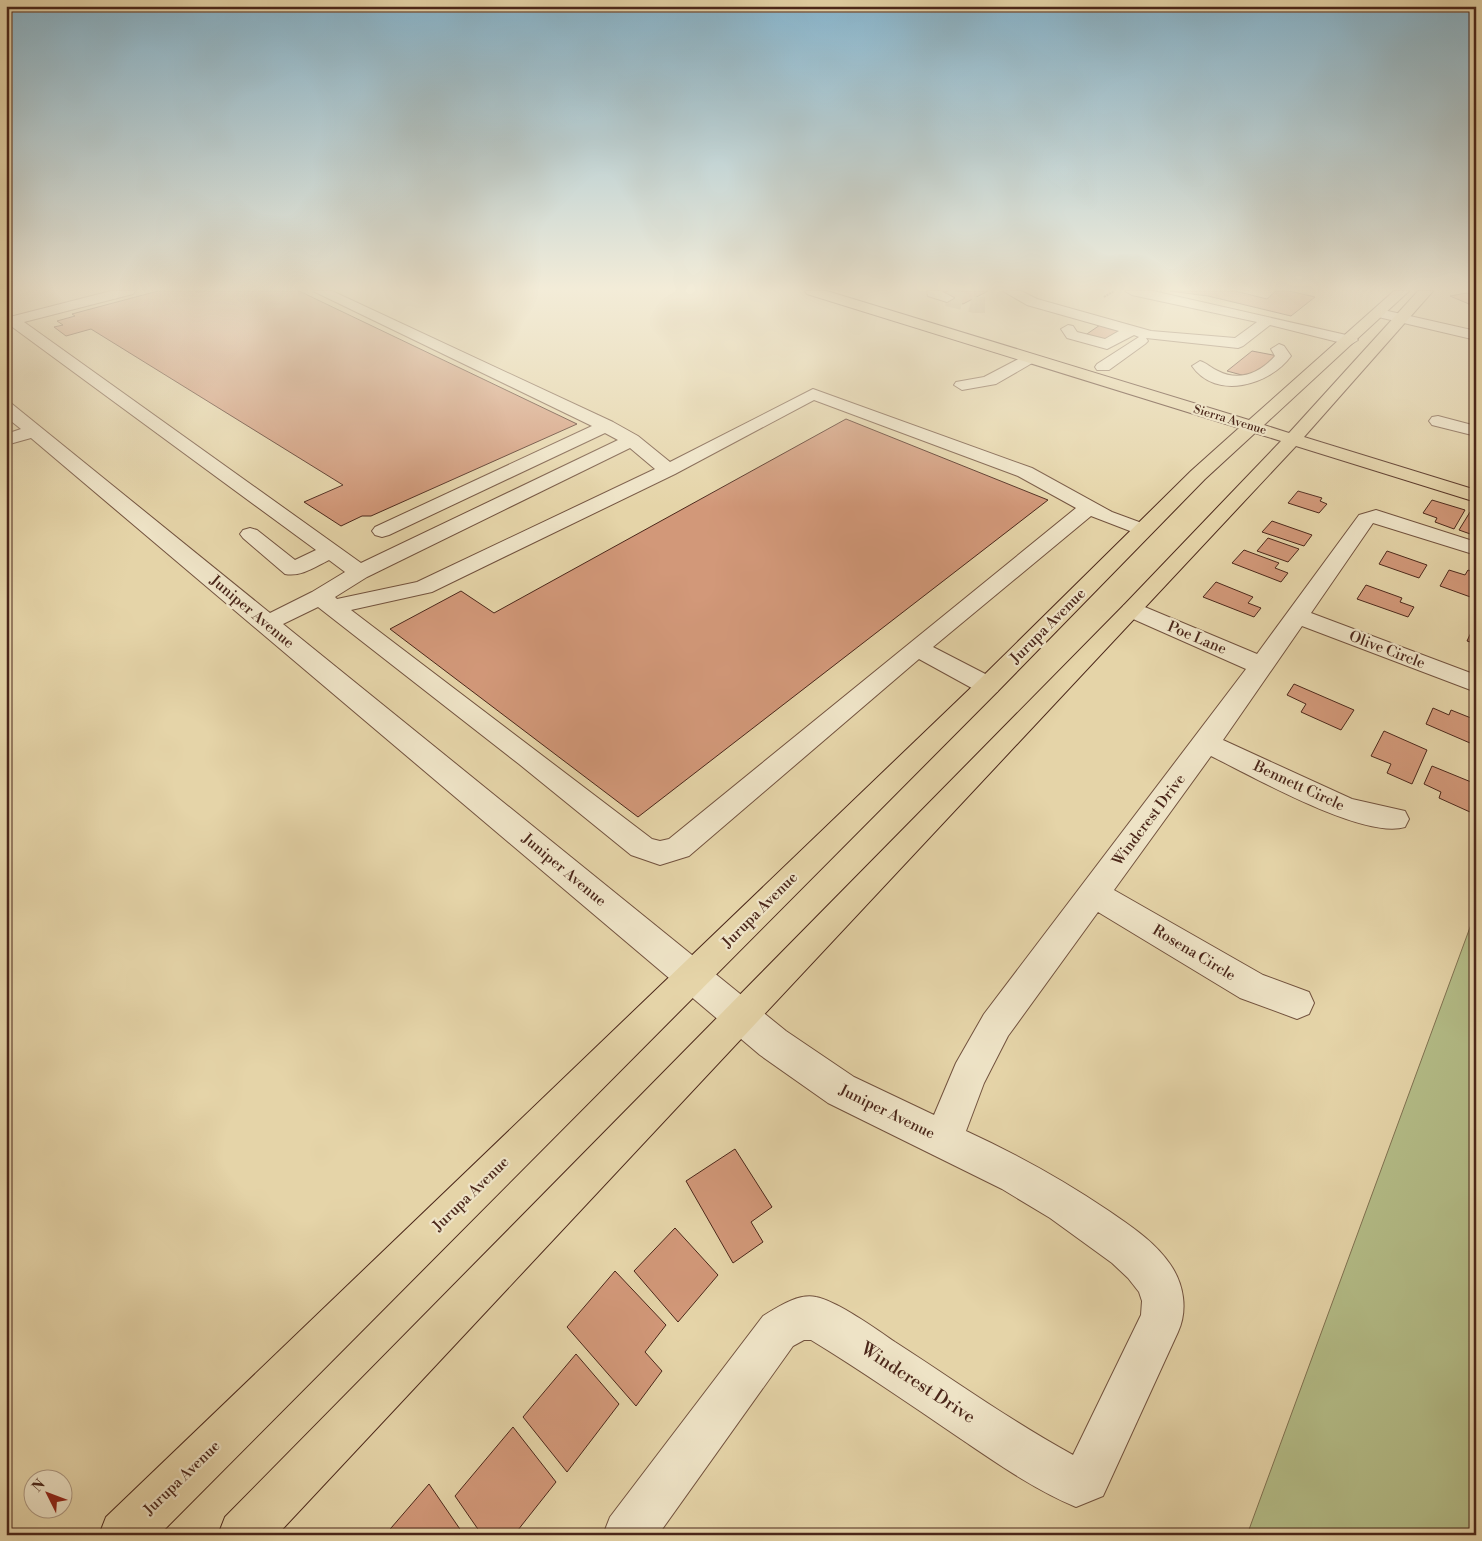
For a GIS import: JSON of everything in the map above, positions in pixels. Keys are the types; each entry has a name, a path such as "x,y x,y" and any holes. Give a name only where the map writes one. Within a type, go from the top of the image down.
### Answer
{"main road":[{"name":"Sierra Avenue","path":"1042,363 1259,422"},
{"name":"Sierra Avenue","path":"1090,363 1476,496"},
{"name":"Jurupa Avenue","path":"124,1535 693,977 1143,530 1325,363"},
{"path":"243,1535 1132,610 1360,363"},
{"name":"Sierra Avenue","path":"1296,434 1476,480"}],"street":[{"path":"63,363 359,572"},
{"path":"473,363 607,426 632,440 668,470"},
{"path":"962,385 982,385 1022,363"},
{"path":"1103,367 1109,363"},
{"path":"1200,366 1209,374 1241,382 1258,379 1278,363"},
{"path":"266,624 326,602 424,587 668,470 813,394 1025,472 1090,508 1143,530"},
{"name":"Juniper Avenue","path":"6,408 790,1056 841,1090 1016,1175 1064,1204 1127,1248 1143,1263 1156,1280"},
{"path":"1438,421 1476,431"},
{"path":"382,531 607,426"},
{"path":"6,440 34,431"},
{"path":"326,602 359,572 632,440"},
{"path":"438,506 466,520"},
{"path":"326,602 642,846 660,853 678,848 917,648 1090,508"},
{"name":"Windcrest Drive","path":"943,1140 969,1075 988,1038 1206,743 1366,519 1376,516 1476,549"},
{"path":"250,534 293,569 331,552"},
{"path":"274,553 310,537"},
{"name":"Poe Lane","path":"1132,610 1262,666"},
{"name":"Olive Circle","path":"1298,616 1476,684"},
{"path":"917,648 988,686"},
{"name":"Bennett Circle","path":"1206,743 1346,809 1395,819"},
{"name":"Rosena Circle","path":"1094,894 1252,988 1297,1003"},
{"name":"Windcrest Drive","path":"628,1535 778,1331 800,1319 815,1318 859,1344 1026,1455 1076,1483 1086,1479 1163,1317 1163,1301 1156,1280"}],"green space":[{"path":"1476,911 1476,1535 1247,1535"}],"building":[{"path":"146,363 449,363 577,424 371,516 362,516 341,526 304,502 343,485"},
{"path":"1237,363 1268,363 1249,377 1227,371"},
{"path":"846,419 1048,500 638,817 390,629 461,591 494,613"},
{"path":"1298,491 1322,498 1320,501 1327,504 1319,513 1288,503"},
{"path":"1432,500 1465,510 1454,529 1435,522 1437,518 1423,513"},
{"path":"1470,512 1476,514 1476,536 1459,530"},
{"path":"1272,521 1312,535 1304,546 1262,532"},
{"path":"1268,538 1299,549 1288,562 1257,551"},
{"path":"1244,550 1279,563 1275,568 1288,573 1281,582 1232,563"},
{"path":"1387,551 1427,565 1419,578 1379,564"},
{"path":"1449,570 1465,575 1468,570 1476,573 1476,599 1440,586"},
{"path":"1216,582 1253,597 1248,603 1261,608 1254,617 1203,597"},
{"path":"1366,585 1402,598 1400,602 1414,607 1408,617 1357,599"},
{"path":"1476,622 1476,644 1467,641"},
{"path":"1294,684 1354,710 1341,730 1301,712 1306,704 1287,695"},
{"path":"1433,708 1449,715 1451,710 1476,720 1476,730 1470,743 1426,724"},
{"path":"1384,731 1427,750 1412,784 1387,773 1391,764 1371,756"},
{"path":"1432,766 1476,784 1476,796 1470,812 1439,798 1441,792 1424,784"},
{"path":"735,1149 772,1207 751,1222 763,1242 733,1263 686,1181"},
{"path":"675,1228 718,1275 678,1322 634,1271"},
{"path":"615,1271 666,1325 645,1352 662,1371 636,1406 567,1327"},
{"path":"576,1354 619,1404 567,1472 523,1417"},
{"path":"513,1427 556,1482 514,1535 482,1535 455,1496"},
{"path":"429,1484 464,1535 385,1535"}]}
